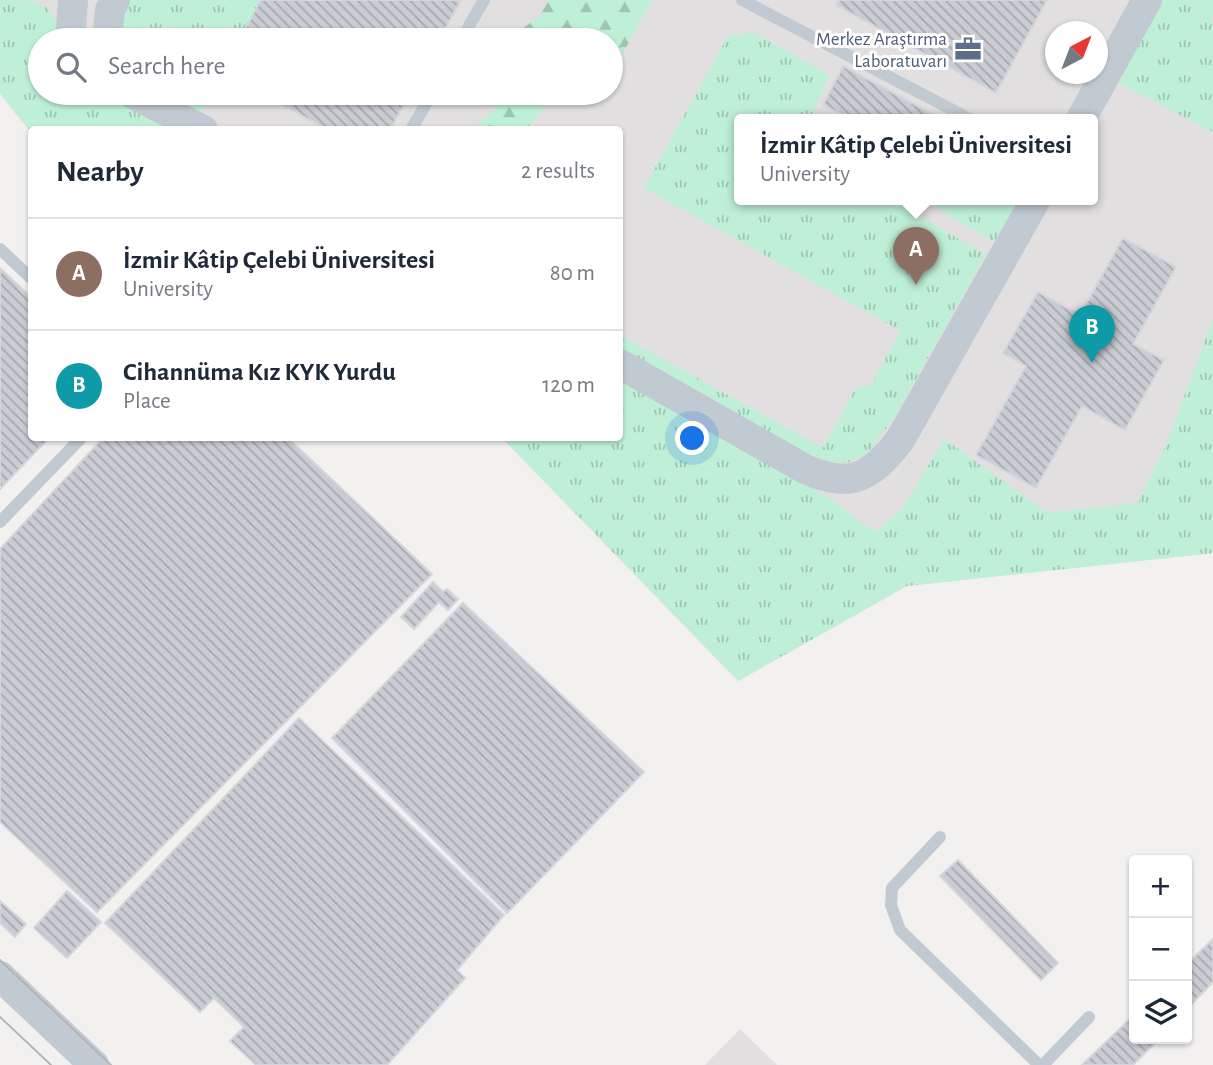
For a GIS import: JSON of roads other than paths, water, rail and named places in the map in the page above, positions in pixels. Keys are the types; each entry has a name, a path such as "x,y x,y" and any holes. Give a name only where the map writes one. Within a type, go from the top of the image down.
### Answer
{"street":[{"path":"71,28 73,0"},
{"path":"1085,114 1147,0"},
{"path":"104,3 106,28"},
{"path":"157,105 196,126"},
{"path":"623,366 804,469 827,479 848,480 883,461 900,440 1033,205"},
{"path":"0,976 94,1065"},
{"path":"0,999 69,1065"}],"lane":[{"path":"468,28 484,0"},
{"path":"742,0 960,114"},
{"path":"413,126 425,105"},
{"path":"0,248 28,275"},
{"path":"0,522 78,441"},
{"path":"940,837 892,888 891,905 900,930 1041,1065 1089,1017"}],"tram line":[{"path":"0,960 111,1065"},
{"path":"0,1017 51,1065"}],"place":[{"name":"Merkez Araştırma Laboratuvarı","path":"968,49"},
{"name":"İzmir Kâtip Çelebi Üniversitesi","path":"916,285"},
{"name":"Cihannüma Kız KYK Yurdu","path":"1092,363"}]}
